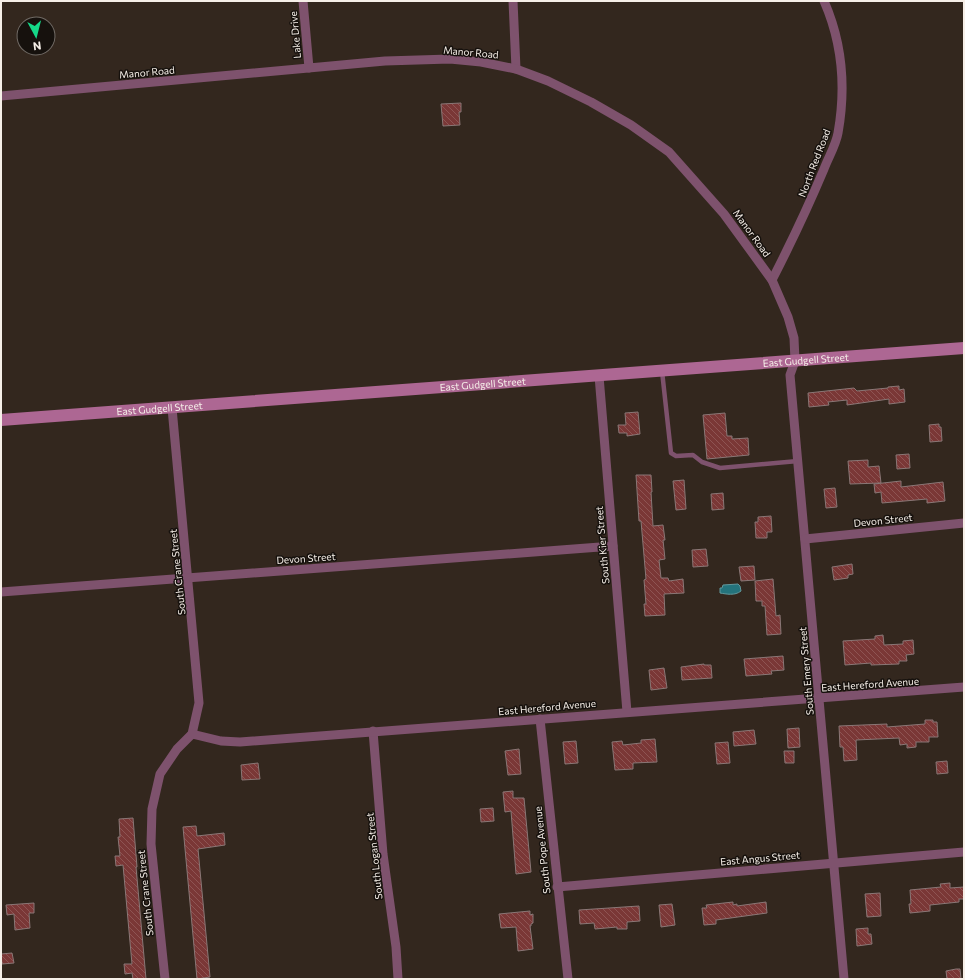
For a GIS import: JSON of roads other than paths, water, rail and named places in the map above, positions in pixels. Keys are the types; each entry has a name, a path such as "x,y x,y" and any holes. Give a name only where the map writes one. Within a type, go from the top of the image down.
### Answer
{"street":[{"name":"Lake Drive","path":"303,1 309,68"},
{"path":"513,1 516,69"},
{"name":"North Red Road","path":"772,280 806,212 838,134 841,101 841,62 836,32 824,1"},
{"name":"Manor Road","path":"1,96 385,61 450,60 480,62 516,69 548,81 591,102 631,126 669,152 724,214 772,280 788,317 794,338 795,361"},
{"name":"East Gudgell Street","path":"1,420 662,372 964,348"},
{"name":"South Emery Street","path":"795,361 790,375 844,979"},
{"name":"South Kier Street","path":"599,376 627,712"},
{"name":"South Crane Street","path":"165,979 151,844 152,809 160,774 177,749 192,734 199,703 172,408"},
{"name":"Devon Street","path":"805,539 964,523"},
{"name":"Devon Street","path":"1,592 613,546"},
{"name":"East Hereford Avenue","path":"192,734 221,741 240,742 964,688"},
{"name":"South Pope Avenue","path":"540,719 568,979"},
{"name":"South Logan Street","path":"373,731 383,854 396,947 398,979"},
{"name":"East Angus Street","path":"557,886 964,852"}],"lane":[{"path":"662,372 671,453 676,456 693,455 702,462 720,468 798,461"}],"water":[{"path":"738,584 741,591 739,593 720,593 720,588 722,588 723,585"}]}
